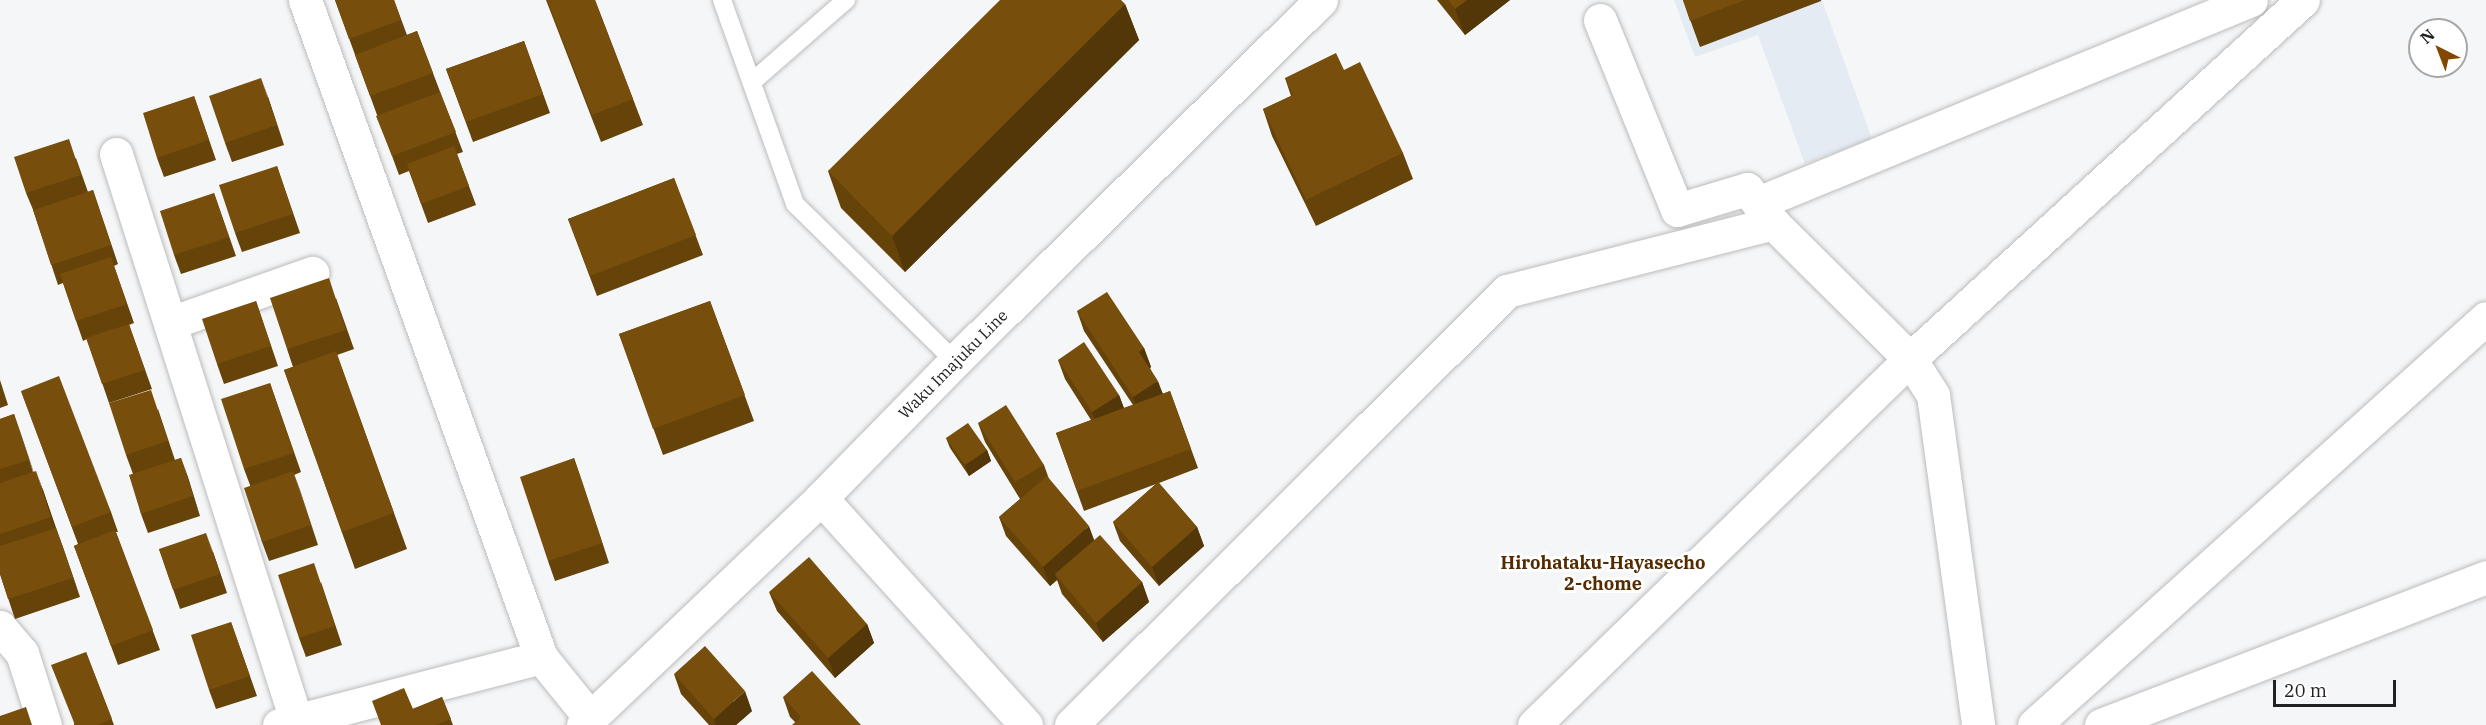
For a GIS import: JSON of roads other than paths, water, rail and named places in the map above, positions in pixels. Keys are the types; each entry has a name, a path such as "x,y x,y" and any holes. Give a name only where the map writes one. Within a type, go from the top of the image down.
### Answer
{"street":[{"path":"305,0 541,657 590,723"},
{"name":"Waku Imajuku Line","path":"590,723 821,498 955,361 1321,0"},
{"path":"1071,725 1507,291 1765,213 2251,0"},
{"path":"1534,725 1910,359 2303,0"},
{"path":"1600,20 1677,210 1747,189 1765,213 1910,359 1932,395 1978,725"},
{"path":"116,154 170,323 288,722 541,657"},
{"path":"170,323 312,273"},
{"path":"2034,725 2486,318"},
{"path":"821,498 1026,725"},
{"path":"2101,725 2486,577"},
{"path":"0,627 22,653 45,725"}],"lane":[{"path":"722,0 795,204 955,361"},
{"path":"752,82 846,0"}],"district":[{"name":"Hirohataku-Hayasecho 2-chome","path":"1603,574"}]}
